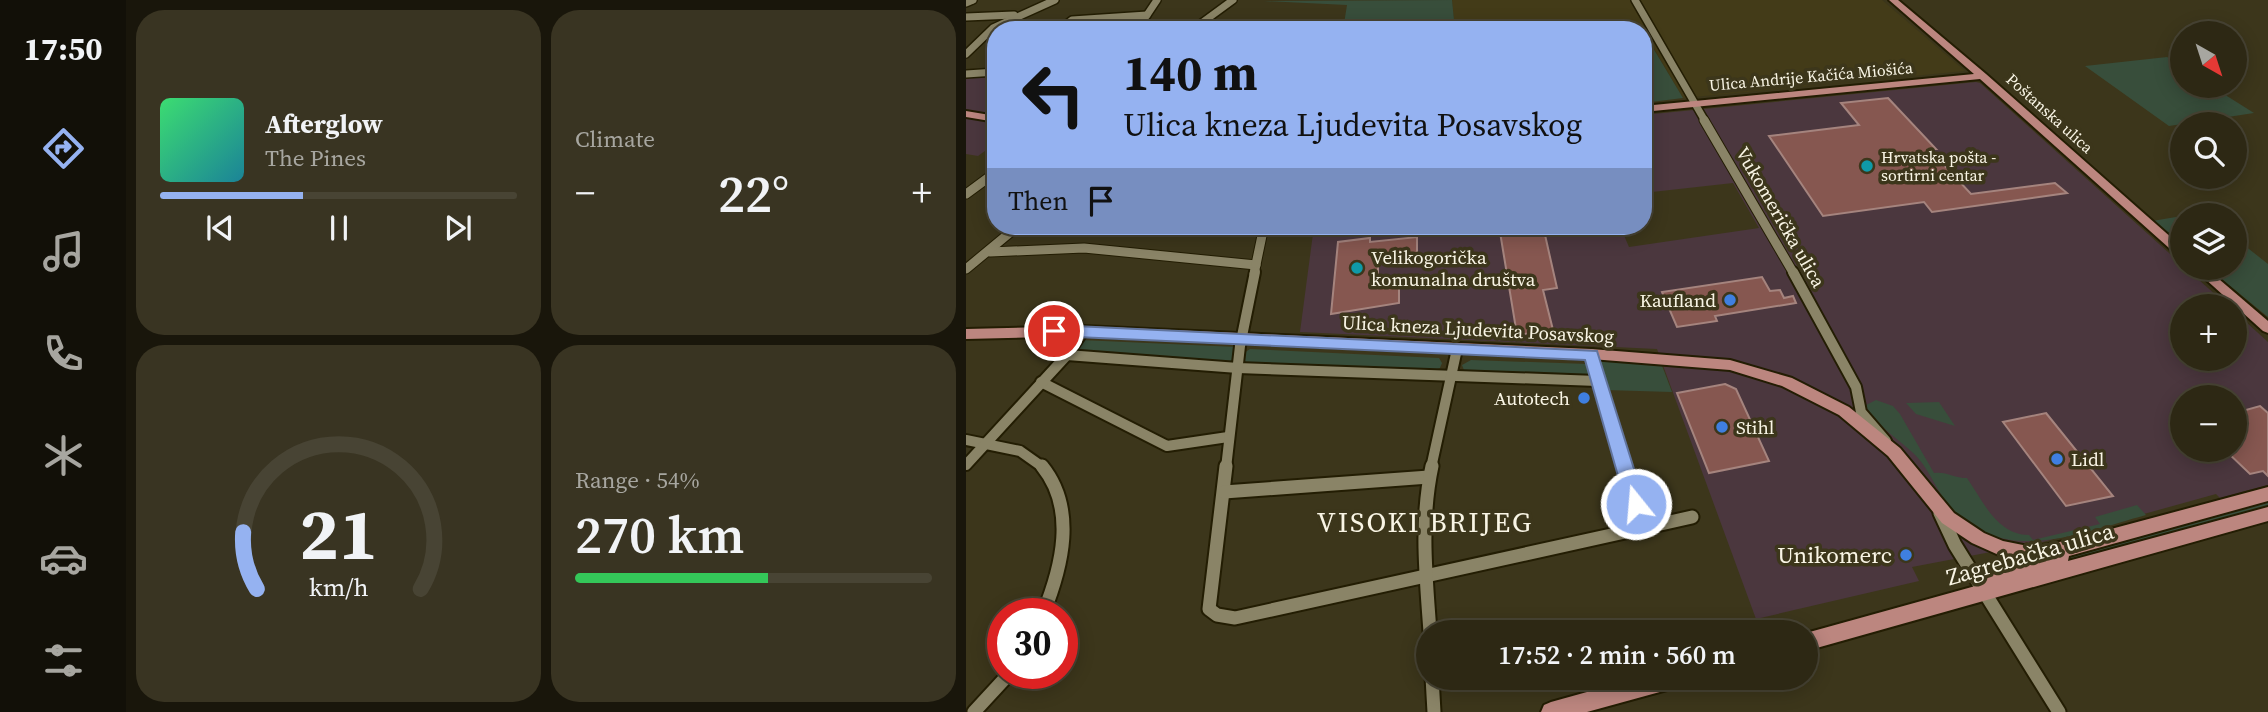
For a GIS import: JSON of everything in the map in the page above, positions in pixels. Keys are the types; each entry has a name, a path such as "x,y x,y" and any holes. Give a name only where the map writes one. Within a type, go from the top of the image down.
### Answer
{"main road":[{"name":"Poštanska ulica","path":"1893,0 2170,242"},
{"name":"Ulica Andrije Kačića Miošića","path":"1652,108 1983,76"},
{"path":"966,114 987,117"},
{"path":"2213,280 2268,328"},
{"name":"Ulica kneza Ljudevita Posavskog","path":"966,334 1083,331 1713,362 1770,375 1816,395 1844,411 1894,452 1938,506"},
{"name":"Zagrebačka ulica","path":"1938,506 1968,533 2011,551 2043,554 2268,494"},
{"name":"Zagrebačka ulica","path":"1818,639 2268,514"},
{"path":"1985,592 1992,581 2002,574 2067,556 2107,538"},
{"path":"1551,712 1631,690"}],"street":[{"path":"966,3 973,0"},
{"path":"1008,21 1055,0"},
{"path":"1143,21 1157,0"},
{"path":"1205,21 1233,0"},
{"name":"Vukomerička ulica","path":"1635,0 1647,21"},
{"path":"966,17 1020,15"},
{"path":"1071,21 1147,15"},
{"name":"Vukomerička ulica","path":"1652,30 1812,305 1858,395 1861,412 1894,452"},
{"path":"966,54 987,34"},
{"path":"966,74 987,73"},
{"path":"966,194 987,178"},
{"path":"966,182 979,184"},
{"path":"966,269 1008,235"},
{"path":"1262,235 1242,339 1228,437 1209,609 1217,615 1235,618 1427,578 1692,517"},
{"path":"990,252 1084,248 1256,265"},
{"path":"966,465 1067,355 1083,331"},
{"path":"1429,620 1423,543 1429,477 1457,349"},
{"path":"1067,355 1238,368 1597,381"},
{"path":"1591,355 1643,528"},
{"path":"1041,382 1167,446 1228,437"},
{"path":"966,440 1013,447 1045,467 1062,507 1065,528 1063,551 1049,598"},
{"path":"1224,492 1429,477"},
{"path":"1938,506 1952,538 2059,712"},
{"path":"974,712 995,689"},
{"path":"1433,690 1434,712"}],"shaded area":[{"path":"1452,0 1882,0 1965,71 1683,98 1652,45 1652,21 1454,21"},
{"path":"987,76 987,150 978,156 966,154 966,77"},
{"path":"1980,83 2170,254 2170,280 2199,280 2215,294 2170,294 2170,371 2247,371 2247,323 2268,342 2268,485 2220,498 2216,494 2043,542 1912,567 1919,581 1756,619 1657,349 1300,332 1313,235 1624,235 1629,247 1759,228 1733,183 1652,192 1652,114"}],"green space":[{"path":"1452,0 1454,21 1344,21 1347,5 1264,1"},
{"path":"1141,16 1142,19 1140,21 1070,21"},
{"path":"1652,46 1683,98 1652,102"},
{"path":"2167,57 2170,59 2170,98 2230,98 2254,113 2170,112 2169,126 2085,66"},
{"path":"2170,218 2170,236 2152,221"},
{"path":"2247,247 2268,264 2268,317 2247,300 2247,294 2240,294 2223,280 2247,280"},
{"path":"1081,340 1237,347 1234,358 1228,363 1076,353 1074,348"},
{"path":"1250,349 1439,358 1442,363 1440,368 1431,372 1247,364 1244,362 1244,353"},
{"path":"1471,360 1588,364 1590,370 1587,376 1465,373 1462,365"},
{"path":"1599,361 1661,363 1672,392 1605,390"},
{"path":"1876,400 1893,406 1900,414 1934,473 1967,478 2000,523 2008,529 2029,535 2033,540 2100,524 2095,517 2137,505 2146,515 2072,536 2046,540 2021,541 1998,537 1975,528 1948,505 1918,458 1869,412 1866,405"},
{"path":"1939,402 1955,426 1916,414 1906,403"},
{"path":"2268,500 2268,507 2010,579 2009,575"}],"building":[{"name":"Hrvatska pošta - sortirni centar","path":"1888,98 1936,149 1929,149 1971,194 2055,183 2067,193 1932,212 1924,202 1823,216 1769,136 1859,125 1841,103"},
{"path":"1500,235 1545,235 1557,288 1543,290 1553,330 1517,335"},
{"name":"Velikogorička komunalna društva","path":"1417,237 1417,254 1378,259 1378,280 1399,278 1399,303 1331,314 1338,242"},
{"name":"Kaufland","path":"1762,277 1770,291 1780,290 1784,298 1793,296 1796,303 1715,316 1717,321 1677,327 1662,292"},
{"name":"Stihl","path":"1725,384 1736,389 1769,461 1709,473 1677,393"},
{"path":"2260,406 2268,413 2268,476 2263,471 2250,474 2238,462 2247,462 2247,410"},
{"name":"Lidl","path":"2046,413 2113,496 2066,506 2003,422"}],"place":[{"name":"Hrvatska pošta - sortirni centar","path":"1867,166"},
{"name":"Velikogorička komunalna društva","path":"1357,268"},
{"name":"Kaufland","path":"1730,300"},
{"name":"Autotech","path":"1584,398"},
{"name":"Stihl","path":"1722,427"},
{"name":"Lidl","path":"2057,459"},
{"name":"Unikomerc","path":"1906,555"}],"district":[{"name":"VISOKI BRIJEG","path":"1425,522"}],"route":[{"path":"1054,331 1591,355 1636,504"}]}
